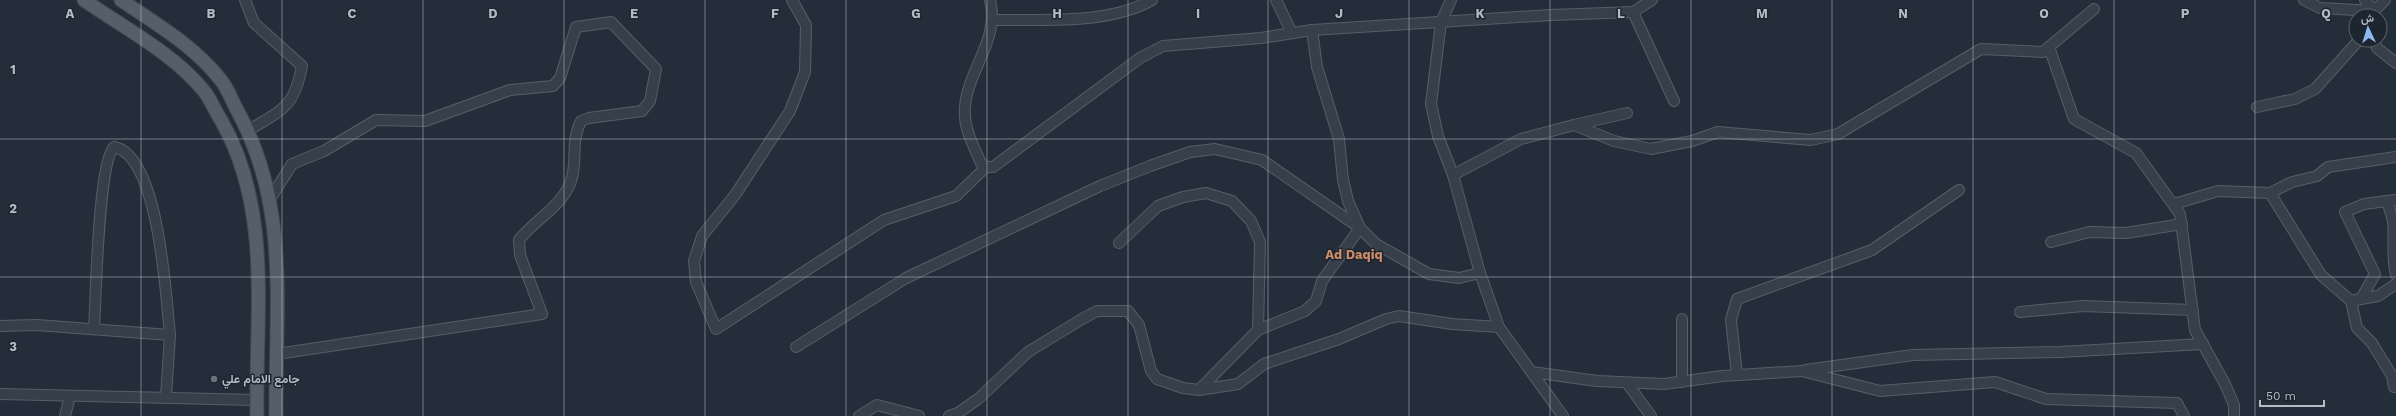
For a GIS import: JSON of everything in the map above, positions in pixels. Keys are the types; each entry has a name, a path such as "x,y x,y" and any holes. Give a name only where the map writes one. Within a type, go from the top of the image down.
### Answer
{"main road":[{"path":"84,0 171,60 204,92 230,136 243,170 254,211 259,260 256,416"},
{"path":"121,0 185,44 220,79 249,130 261,165 270,199 278,262 276,416"},
{"path":"256,400 276,400"}],"street":[{"path":"245,0 254,23 302,66 298,87 286,107 249,130"},
{"path":"792,0 806,25 805,72 790,111 735,195 702,236 694,261 696,282 716,329 884,220 956,196 986,167"},
{"path":"990,0 993,20 965,106 966,129 981,163 986,167 993,167 1000,163 1152,50 1163,46 1312,30 1551,15 1633,12 1652,0"},
{"path":"993,20 1060,19 1129,12 1152,0"},
{"path":"1276,0 1292,33"},
{"path":"1451,0 1441,22 1430,104 1438,136 1453,175 1480,272 1499,327 1563,416"},
{"path":"2304,0 2320,8 2348,11"},
{"path":"2377,8 2384,0"},
{"path":"1574,125 1614,141 1651,149 1692,141 1718,132 1811,140 1838,134 1981,49 2043,52 2094,9"},
{"path":"1633,12 1674,101"},
{"path":"270,199 292,164 324,151 376,120 425,120 510,90 553,86 560,78 576,27 611,22 656,68 650,101 642,111 589,118 581,121 574,133 571,180 562,199 528,228 519,240 520,255 542,314 277,354"},
{"path":"1312,30 1317,67 1339,139 1342,180 1348,201 1360,228"},
{"path":"2049,46 2074,119 2136,153 2180,214 2195,330 2225,384 2234,406 2234,416"},
{"path":"2257,107 2295,100 2315,88 2352,48"},
{"path":"2377,48 2396,63"},
{"path":"1453,175 1521,139 1574,125 1627,114"},
{"path":"94,329 102,200 107,163 110,152 114,147 121,148 133,158 147,187 161,252 170,335 166,397"},
{"path":"796,347 906,278 1100,186 1190,152 1214,149 1262,160 1360,228 1376,244 1429,274 1458,278 1480,272"},
{"path":"2174,204 2218,191 2270,193 2292,182 2317,176 2328,167 2396,157"},
{"path":"1737,375 1731,320 1737,299 1872,250 1958,190"},
{"path":"1119,243 1158,206 1183,197 1206,193 1232,201 1251,221 1260,242 1258,330"},
{"path":"2270,193 2321,275 2356,300 2378,296 2396,284"},
{"path":"2394,387 2392,376 2372,344 2357,328 2356,300 2375,274 2345,212 2364,204 2391,200 2394,246 2392,258 2396,275"},
{"path":"2052,242 2089,232 2126,233 2182,224"},
{"path":"1199,390 1258,330 1305,311 1316,301 1322,281 1360,228"},
{"path":"2020,312 2083,306 2193,310"},
{"path":"949,416 958,414 978,399 1028,352 1097,311 1128,311 1140,324 1151,370 1157,379 1183,388 1199,390 1238,384 1264,364 1339,339 1386,319 1399,316 1452,324 1499,327"},
{"path":"1682,319 1682,382"},
{"path":"0,326 37,325 170,335"},
{"path":"1532,372 1627,383 1664,384 1737,375 1802,371 1913,355 2060,352 2202,344"},
{"path":"1802,371 1880,391 1995,382 2046,399 2177,403 2184,416"},
{"path":"1627,383 1651,416"},
{"path":"0,394 256,400"},
{"path":"65,416 70,396"},
{"path":"859,416 877,405 919,416"}],"place":[{"name":"جامع الامام علي","path":"214,379"}],"district":[{"name":"Ad Daqiq","path":"1354,254"}]}
